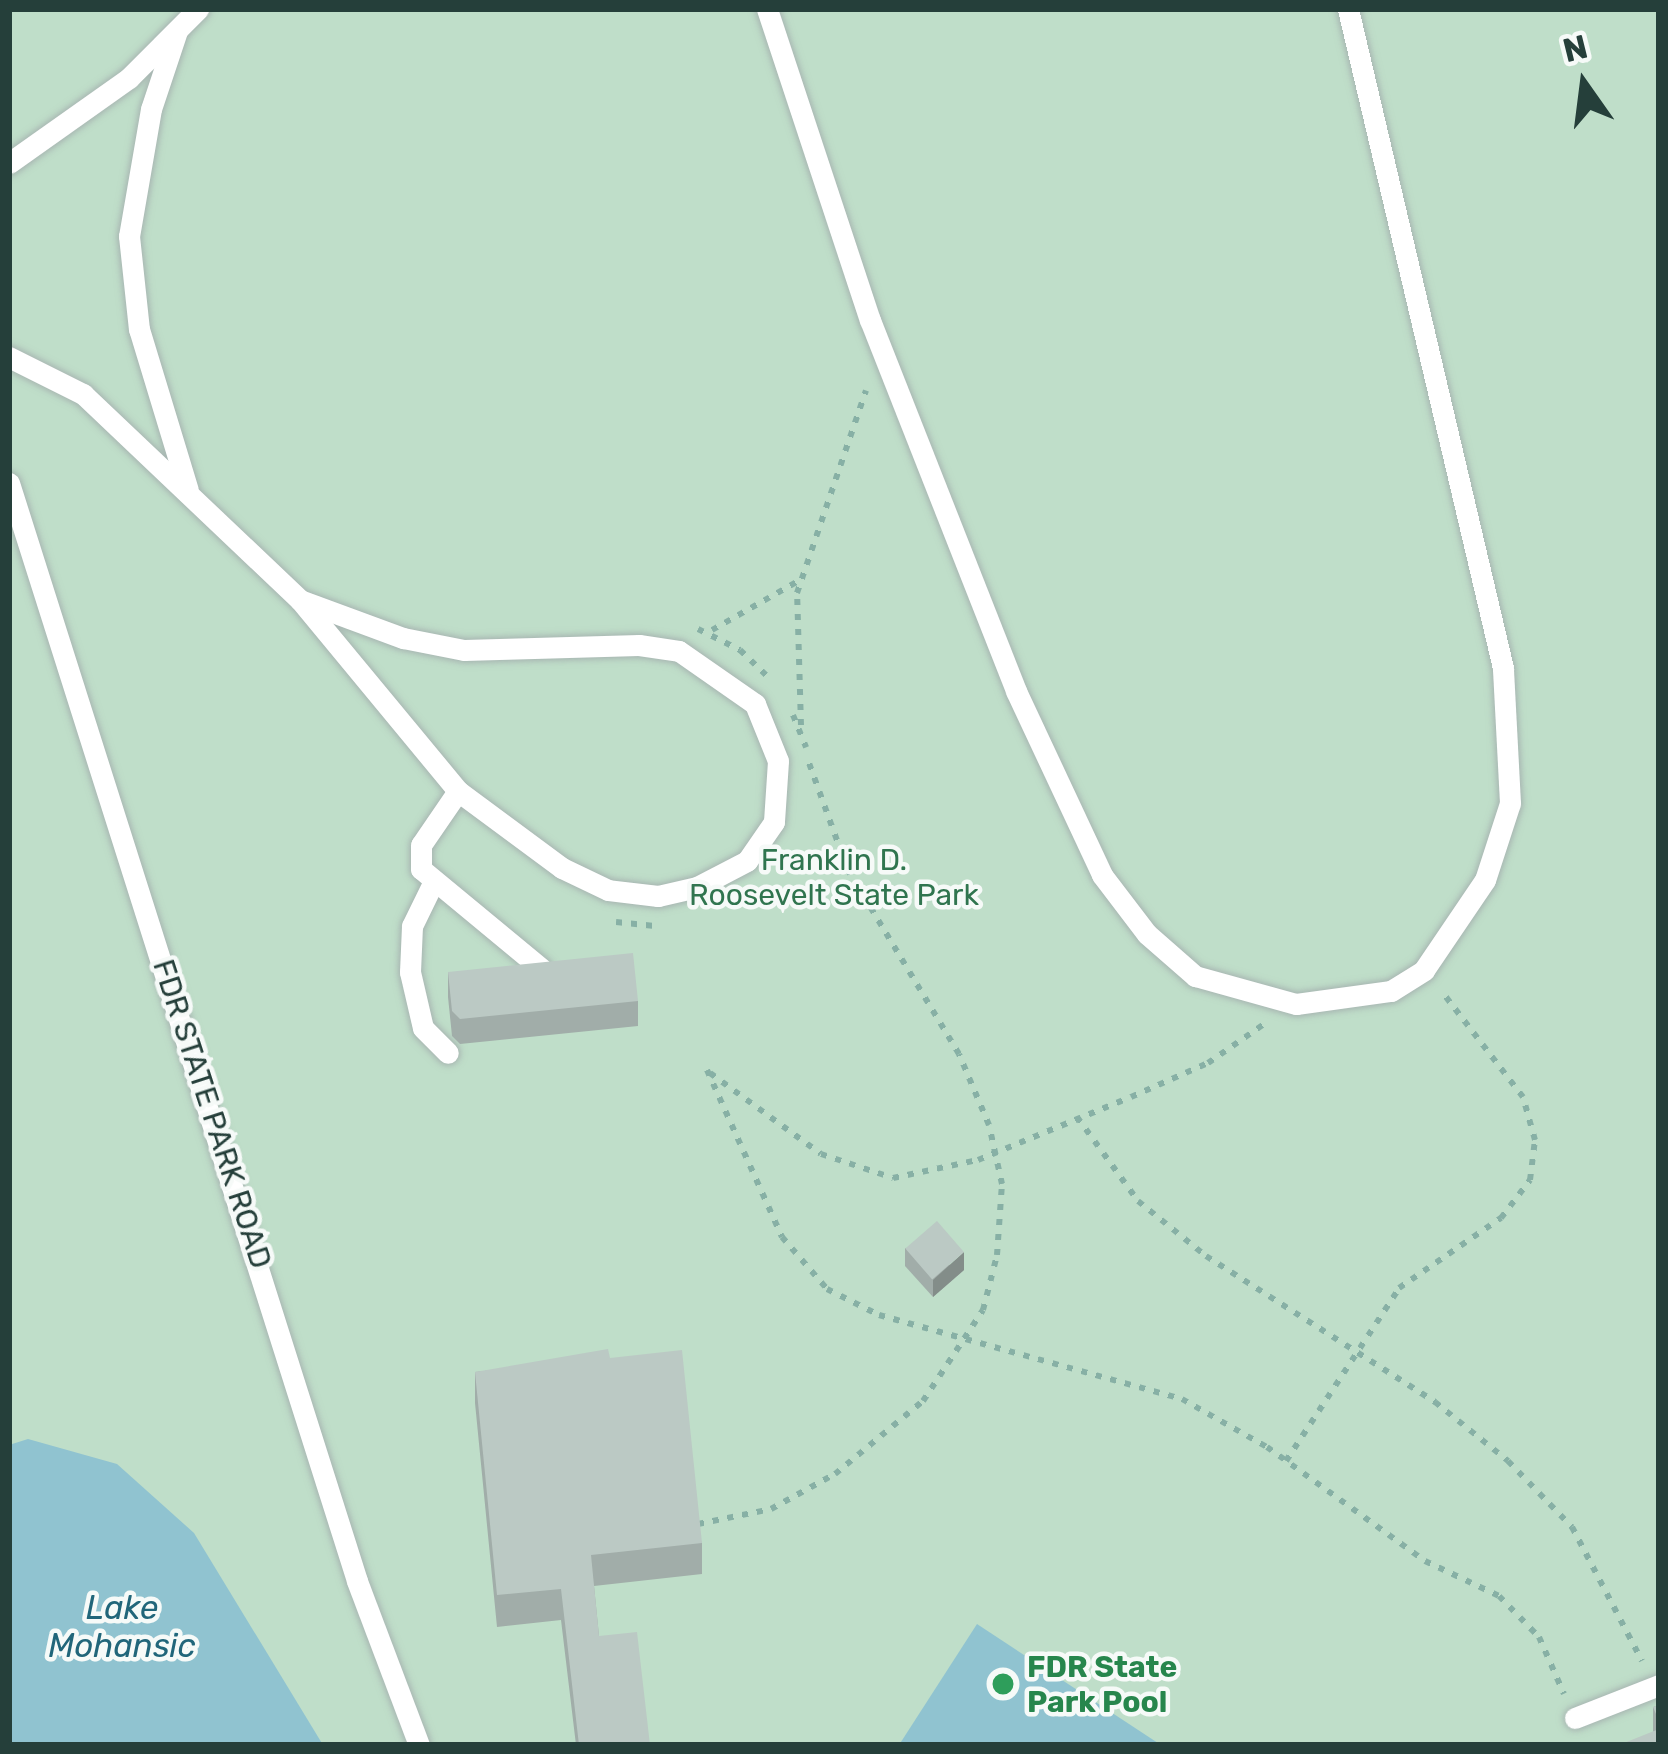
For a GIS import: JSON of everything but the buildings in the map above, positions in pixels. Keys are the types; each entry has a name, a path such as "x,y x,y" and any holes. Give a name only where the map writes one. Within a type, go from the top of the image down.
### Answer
{"lane":[{"path":"9,163 129,78 199,9"},
{"path":"766,9 870,320 1016,691 1102,874 1147,934 1195,976 1296,1004 1391,991 1424,970 1485,880 1510,803 1503,668 1348,9"},
{"path":"177,32 146,128 129,236 140,329 188,490"},
{"path":"9,357 83,394 188,490 300,600 458,791 562,868 608,890 658,896 747,861 774,822 778,761 755,704 679,651 639,645 464,650 403,638 300,600"},
{"name":"FDR STATE PARK ROAD","path":"9,483 357,1581 418,1745"},
{"path":"458,791 421,845 421,869 432,885 542,969"},
{"path":"432,885 412,926 410,972 423,1028 448,1053"},
{"path":"1575,1718 1656,1686"}],"path":[{"path":"698,1524 771,1509 835,1474 923,1401 968,1337 997,1256 1002,1184 959,1054 830,831 801,728 795,619 803,578 871,377"},
{"path":"711,631 803,578"},
{"path":"692,628 711,631 773,684"},
{"path":"783,698 801,728"},
{"path":"1286,1461 1399,1288 1502,1218 1530,1180 1535,1140 1523,1097 1436,984"},
{"path":"1267,1022 1208,1064 994,1151 893,1178 821,1154 707,1070 771,1217 827,1289 879,1315 1182,1400 1286,1461 1425,1561 1499,1596 1538,1637 1575,1718"},
{"path":"1077,1117 1138,1201 1259,1293 1357,1351 1508,1461 1572,1527 1656,1686"}],"green space":[{"name":"Franklin D. Roosevelt State Park","path":"9,9 1659,9 1659,1745 9,1745"}],"water":[{"name":"Lake Mohansic","path":"28,1439 117,1464 194,1533 323,1745 9,1745 9,1445"},
{"name":"FDR State Park Pool","path":"977,1624 1161,1745 899,1745"}],"place":[{"name":"FDR State Park Pool","path":"1003,1684"}]}
